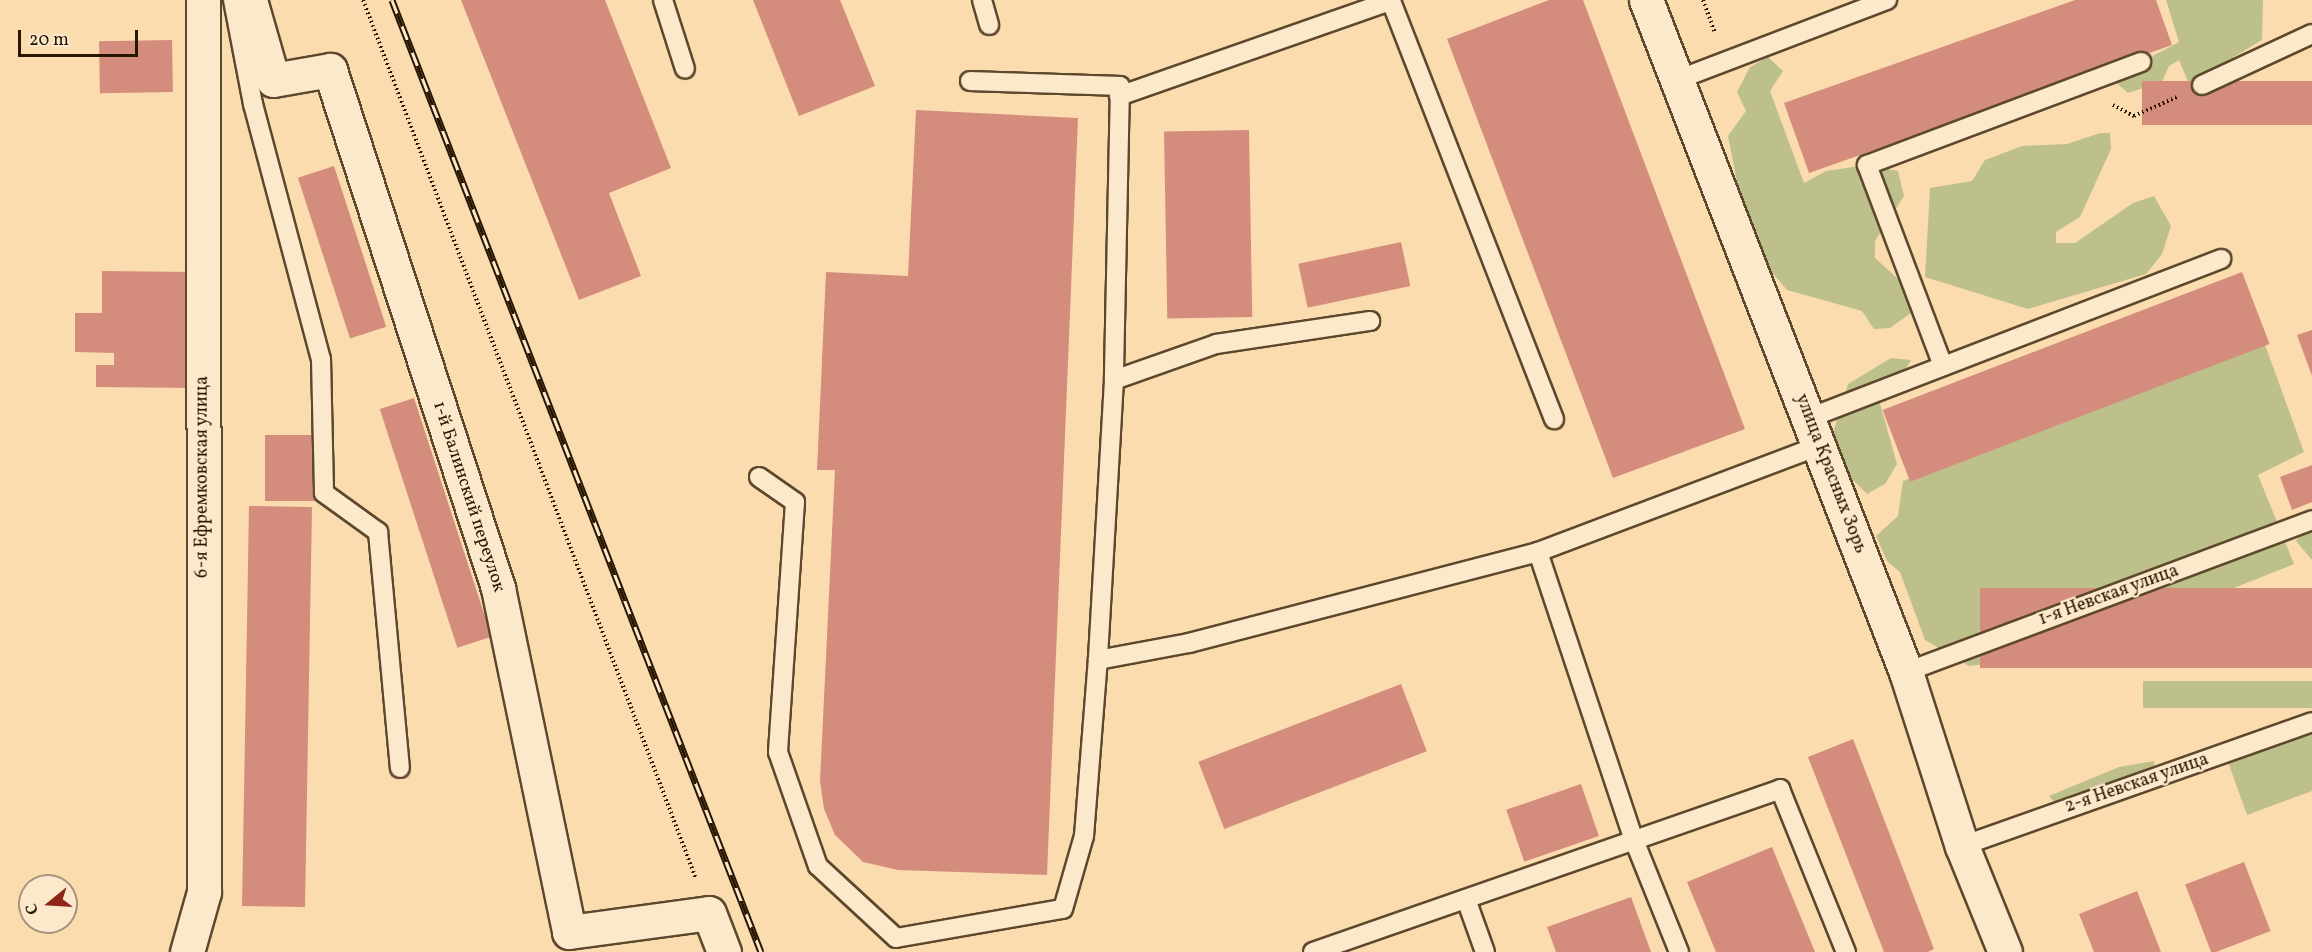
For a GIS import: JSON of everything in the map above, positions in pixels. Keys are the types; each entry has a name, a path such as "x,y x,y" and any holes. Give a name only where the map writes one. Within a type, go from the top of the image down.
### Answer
{"street":[{"name":"6-я Ефремковская улица","path":"187,952 204,892 203,0"},
{"name":"1-й Балинский переулок","path":"250,0 273,80 330,70 498,588 569,932 709,913"},
{"name":"улица Красных Зорь","path":"1646,0 1906,672 1962,846 2005,952"},
{"path":"709,913 724,952"}],"lane":[{"path":"233,0 253,104 321,359 324,492 378,532 400,768"},
{"path":"663,0 685,69"},
{"path":"982,0 989,25"},
{"path":"1677,80 1887,0"},
{"path":"1119,96 1392,1 1554,419"},
{"path":"2202,85 2312,34"},
{"path":"1943,366 1867,165 2141,62"},
{"path":"759,477 795,502 778,752 818,866 896,938 1062,909 1084,836 1098,660 1114,380 1120,86 970,81"},
{"path":"1098,660 1188,643 1538,552 1814,432 1943,366 2221,259"},
{"path":"1114,380 1216,344 1370,321"},
{"name":"1-я Невская улица","path":"1906,672 2312,520"},
{"path":"1538,552 1635,840 1679,952"},
{"name":"2-я Невская улица","path":"1962,846 2312,722"},
{"path":"1313,952 1780,789 1846,952"},
{"path":"1466,899 1485,952"}],"path":[{"path":"363,0 709,913"},
{"path":"2079,86 2134,116 2202,85"}],"green space":[{"path":"2166,0 2263,0 2262,40 2189,84 2179,60 2169,66 2162,82 2128,93 2111,78 2179,42"},
{"path":"1768,57 1783,71 1770,91 1804,183 1826,171 1867,165 1898,171 1904,196 1875,241 1875,258 1909,289 1911,313 1890,328 1874,329 1862,311 1787,290 1769,269 1739,192 1728,136 1746,111 1737,92 1750,67"},
{"path":"2100,133 2110,133 2111,149 2080,217 2056,232 2056,243 2075,243 2133,203 2154,196 2171,226 2162,254 2146,274 2028,309 1925,277 1930,188 1972,181 1985,160 2022,146 2067,144"},
{"path":"2264,342 2304,452 2258,475 2294,564 2068,654 1969,666 1925,640 1900,572 1887,561 1876,536 1898,516 1903,481"},
{"path":"1891,358 1911,360 1902,376 1876,389 1897,464 1885,484 1867,494 1845,472 1832,436 1848,384"},
{"path":"2312,514 2312,560 2296,541"},
{"path":"2143,681 2312,681 2312,708 2143,708"},
{"path":"2312,731 2312,791 2247,815 2228,762"},
{"path":"2154,761 2155,776 2061,810 2049,796 2119,767"}],"building":[{"path":"461,0 605,0 671,168 609,193 641,276 579,300"},
{"path":"753,0 840,0 875,86 799,116"},
{"path":"1549,0 1583,0 1745,429 1613,478 1447,39"},
{"path":"2075,0 2156,0 2172,45 1809,173 1784,103"},
{"path":"172,40 173,92 100,93 99,41"},
{"path":"2142,81 2312,81 2312,125 2142,125"},
{"path":"916,110 1078,118 1047,875 898,870 863,862 835,835 824,809 820,781 835,470 817,470 826,272 908,276"},
{"path":"1249,130 1252,317 1167,318 1164,131"},
{"path":"334,166 386,327 350,338 298,178"},
{"path":"1401,242 1410,286 1308,308 1298,264"},
{"path":"102,271 196,272 195,388 96,387 96,365 114,365 114,353 75,352 75,313 102,313"},
{"path":"2242,272 2270,344 1910,482 1883,410"},
{"path":"2312,330 2312,376 2297,335"},
{"path":"414,398 492,637 457,648 380,409"},
{"path":"265,435 316,435 316,501 265,501"},
{"path":"2312,465 2312,502 2292,510 2280,477"},
{"path":"249,506 312,507 305,907 242,906"},
{"path":"1980,588 2312,588 2312,668 1980,668"},
{"path":"1401,684 1427,751 1224,829 1198,762"},
{"path":"1853,739 1934,949 1928,952 1884,952 1808,757"},
{"path":"1581,784 1599,836 1524,862 1506,810"},
{"path":"1772,847 1815,952 1716,952 1687,882"},
{"path":"2244,862 2271,931 2211,952 2185,885"},
{"path":"2137,891 2161,952 2094,952 2079,914"},
{"path":"1631,897 1651,952 1556,952 1547,927"}],"railway":[{"path":"392,0 761,952"}]}
